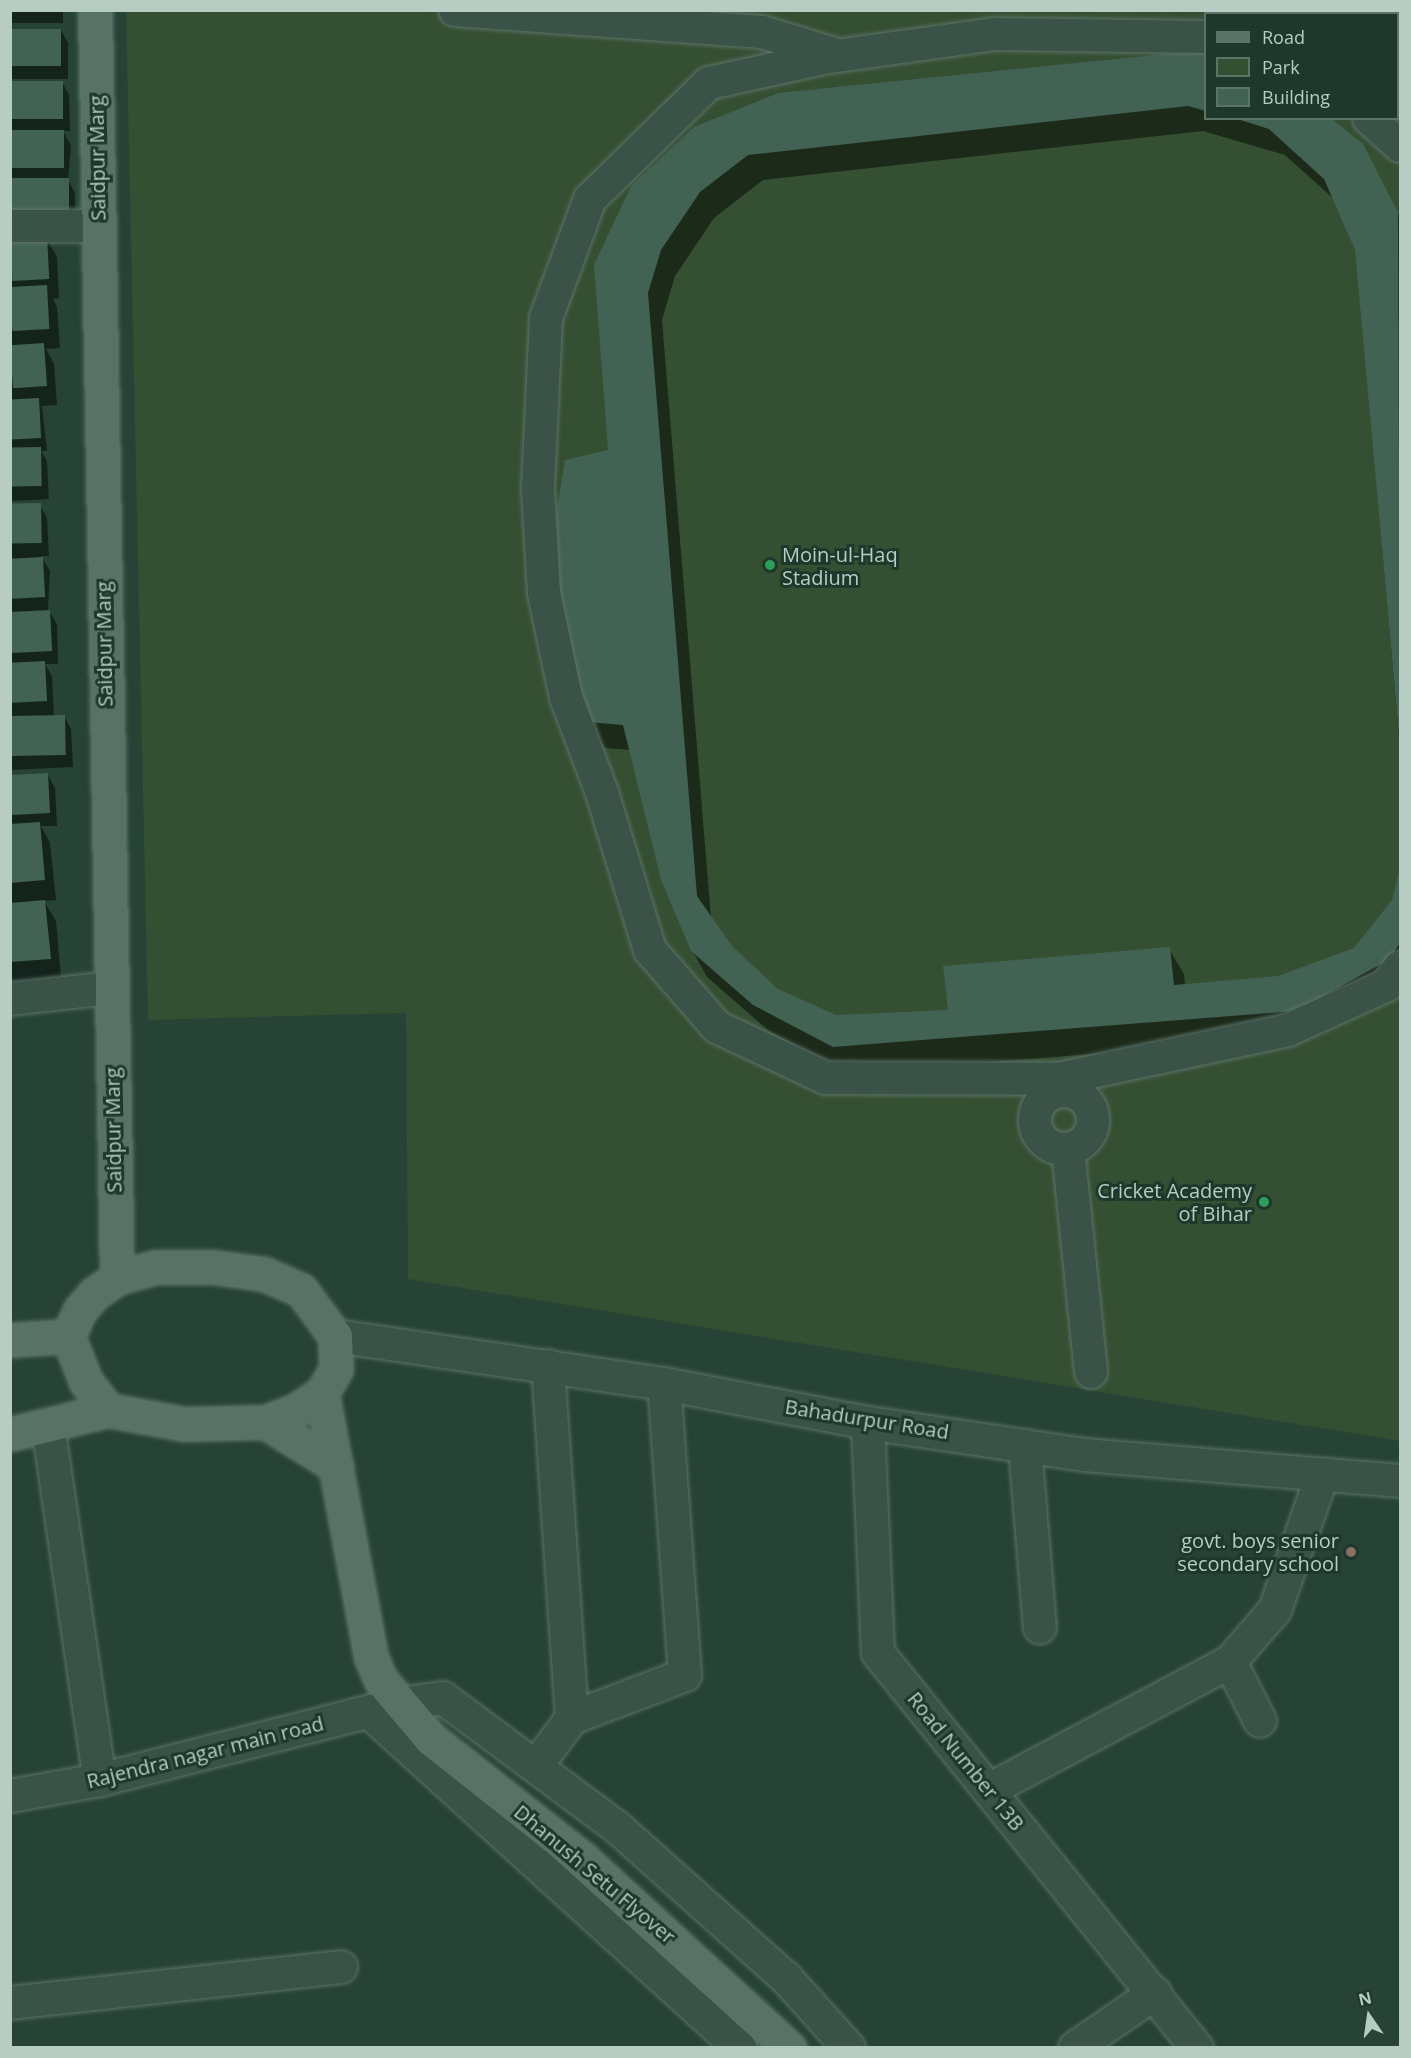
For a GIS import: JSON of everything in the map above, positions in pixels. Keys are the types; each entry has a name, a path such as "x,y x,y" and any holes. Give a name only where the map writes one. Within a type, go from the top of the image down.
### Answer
{"main road":[{"name":"Saidpur Marg","path":"95,10 110,988 117,1278"},
{"path":"10,1434 108,1410 183,1424 265,1422 297,1410 322,1393 336,1369 335,1336 301,1290 264,1274 213,1267 155,1267 117,1278 95,1293 80,1310 68,1336 86,1382 108,1410"},
{"path":"10,1340 68,1336"},
{"name":"Dhanush Setu Flyover","path":"322,1393 371,1657 393,1712 583,1859 789,2048"},
{"path":"265,1422 336,1466"}],"street":[{"path":"455,10 762,32 840,56"},
{"path":"1204,37 995,34 840,56 709,83 590,199 546,318 538,489 546,605 566,697 602,793 650,950 717,1027 826,1078 1059,1085 1288,1030 1387,985 1401,967"},
{"path":"1371,120 1401,146"},
{"path":"10,226 98,226"},
{"path":"10,999 110,988"},
{"path":"1059,1085 1043,1100 1034,1116 1035,1126 1045,1143 1068,1149 1091,1372"},
{"name":"Bahadurpur Road","path":"335,1336 664,1384 868,1423 951,1432 1025,1446 1322,1476 1401,1481"},
{"path":"548,1366 572,1718"},
{"path":"537,1765 572,1718 685,1675 664,1384"},
{"name":"Road Number 13B","path":"868,1423 878,1653 1197,2048"},
{"path":"48,1425 100,1780"},
{"path":"1025,1446 1040,1627"},
{"path":"989,1790 1230,1662 1275,1610 1322,1476"},
{"path":"1230,1662 1260,1721"},
{"name":"Rajendra nagar main road","path":"10,1796 100,1780 393,1712 443,1698 537,1765 618,1828 786,1978 849,2048"},
{"path":"393,1712 736,2046"},
{"path":"10,2003 341,1967"},
{"path":"1075,2048 1155,1994"}],"green space":[{"name":"Moin-ul-Haq Stadium","path":"126,11 1400,11 1400,1441 408,1279 406,1013 148,1020"}],"building":[{"path":"10,29 61,29 61,66 10,66"},
{"path":"1195,51 1204,53 1204,110 1188,106 748,155 700,192 661,250 648,293 697,896 732,946 778,989 836,1015 948,1010 943,966 1170,947 1174,985 1278,976 1354,948 1392,900 1400,868 1400,943 1388,960 1296,1011 833,1047 753,1005 691,951 661,880 623,725 588,722 561,628 556,514 565,460 608,450 594,265 631,186 694,127 778,93"},
{"path":"10,81 63,81 63,119 10,119"},
{"path":"1240,120 1333,120 1363,144 1398,212 1400,746 1355,250 1324,179 1269,129"},
{"path":"10,130 64,130 64,168 10,168"},
{"path":"10,178 69,178 69,216 10,216"},
{"path":"47,236 49,279 12,281 10,238"},
{"path":"47,285 49,329 12,331 10,287"},
{"path":"44,343 47,386 13,388 10,345"},
{"path":"39,398 41,438 12,439 10,400"},
{"path":"41,447 42,486 11,487 10,448"},
{"path":"41,503 42,543 11,544 10,504"},
{"path":"43,557 45,597 12,599 10,559"},
{"path":"50,610 52,651 12,653 10,612"},
{"path":"45,661 47,701 12,703 10,663"},
{"path":"65,715 66,755 11,756 10,716"},
{"path":"48,773 50,813 12,815 10,775"},
{"path":"40,822 45,880 10,883 10,824"},
{"path":"45,900 51,959 10,962 10,903"}],"place":[{"name":"Moin-ul-Haq Stadium","path":"770,565"},
{"name":"Cricket Academy of Bihar","path":"1264,1202"},
{"name":"govt. boys senior secondary school","path":"1351,1552"}]}
